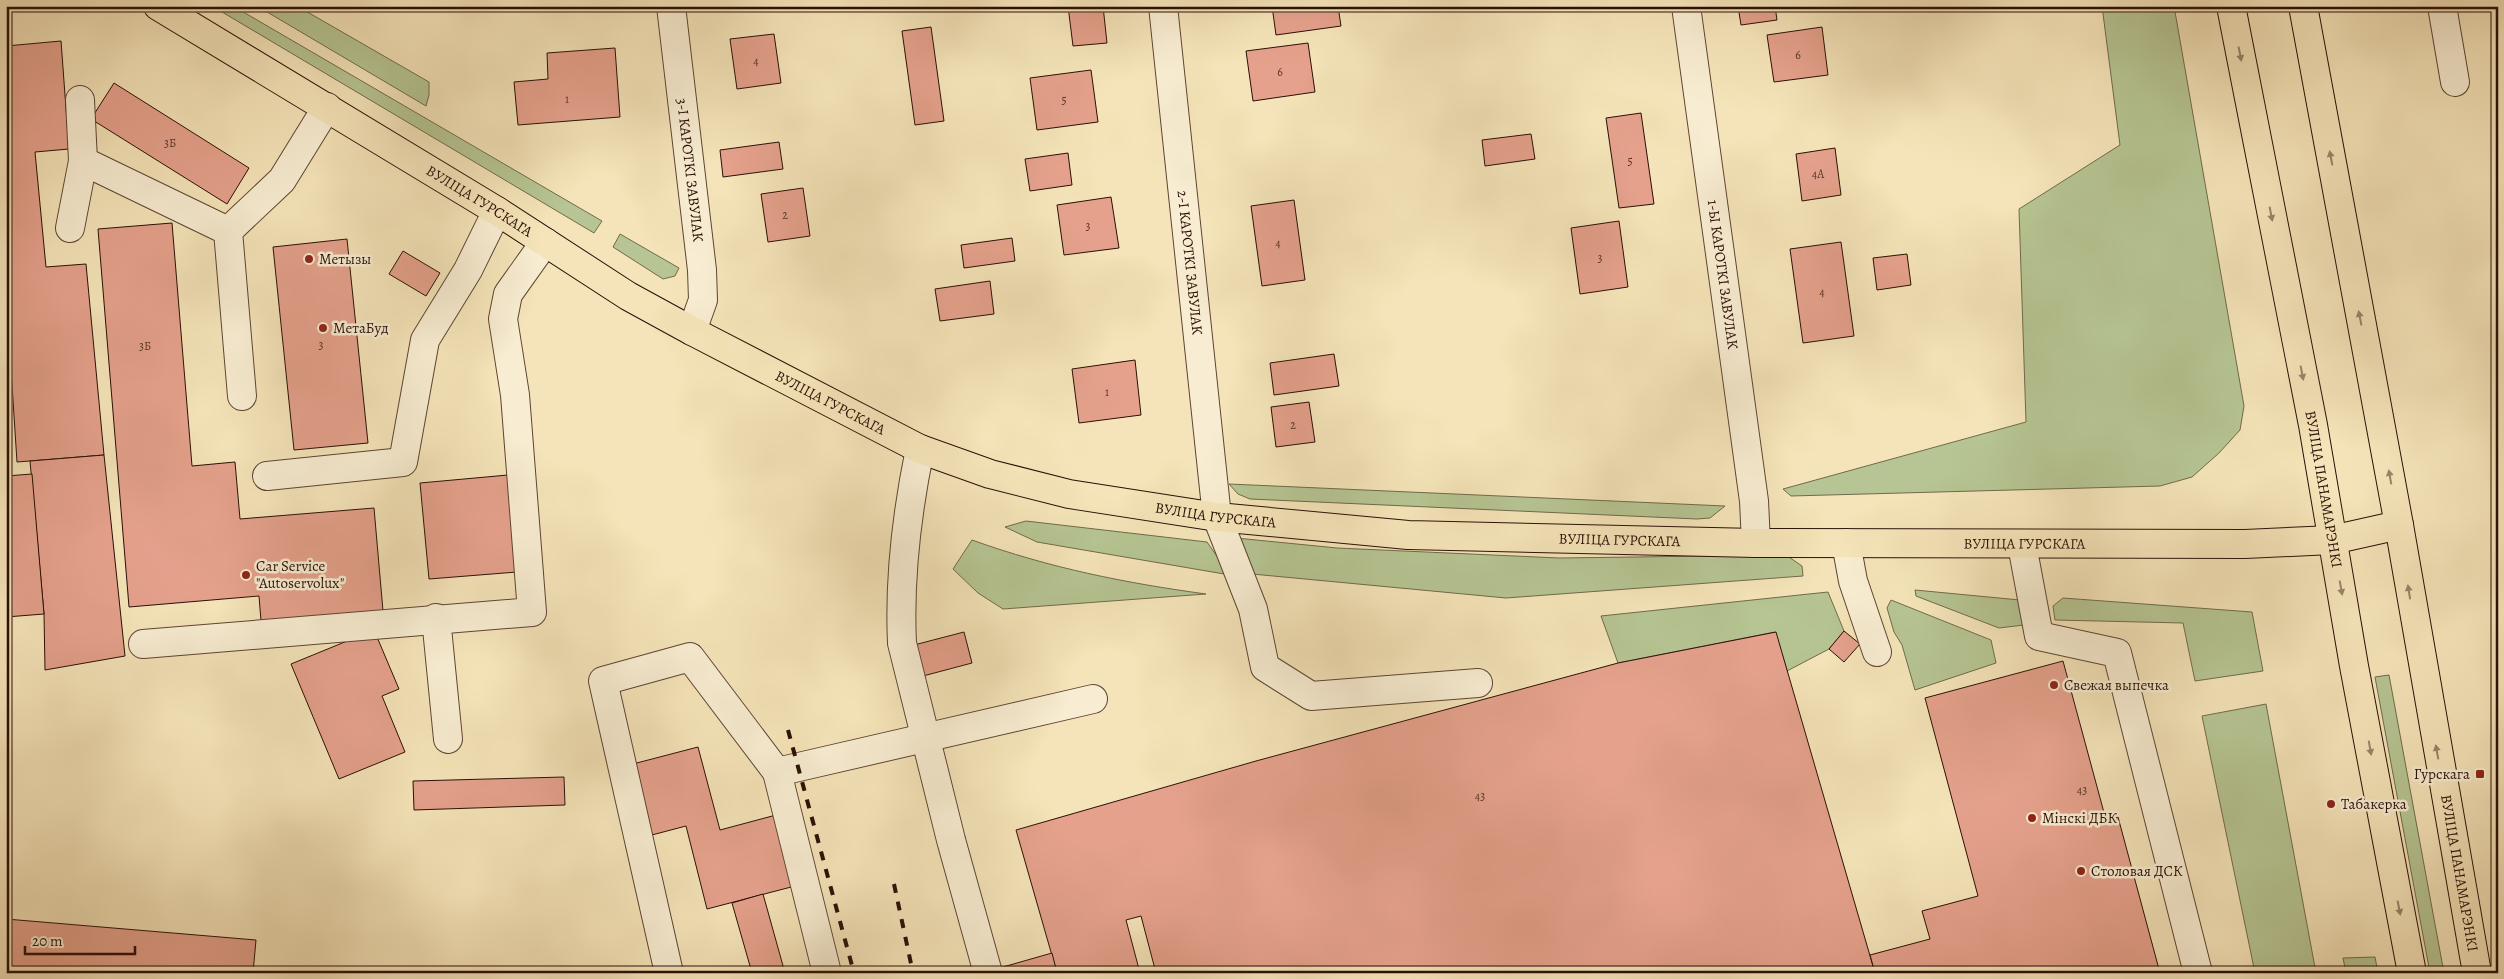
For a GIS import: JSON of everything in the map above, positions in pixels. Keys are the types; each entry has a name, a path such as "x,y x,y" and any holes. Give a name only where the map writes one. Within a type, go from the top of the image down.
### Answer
{"main road":[{"name":"ВУЛІЦА ГУРСКАГА","path":"158,6 497,211 628,296 692,331 920,449 990,474 1069,494 1217,517 1408,535 1756,543 2245,544 2332,540 2398,525"},
{"name":"ВУЛІЦА ПАНАМАРЭНКІ","path":"2231,6 2313,426 2332,540 2412,973"},
{"name":"ВУЛІЦА ПАНАМАРЭНКІ","path":"2303,6 2398,525 2477,973"}],"street":[{"name":"3-І КАРОТКІ ЗАВУЛАК","path":"671,6 702,270 703,300 692,331"},
{"name":"2-І КАРОТКІ ЗАВУЛАК","path":"1163,6 1217,517 1254,609 1265,667 1311,696 1478,683"},
{"name":"1-Ы КАРОТКІ ЗАВУЛАК","path":"1686,6 1754,501 1756,543"},
{"path":"2442,6 2455,82"},
{"path":"70,228 83,161 80,100"},
{"path":"228,231 282,180 327,107"},
{"path":"83,161 228,231"},
{"path":"267,476 403,462 425,340 468,270 497,211"},
{"path":"228,231 242,396"},
{"path":"144,644 436,618 532,612 515,395 503,319 508,294 545,242"},
{"path":"920,449 909,499 901,618 902,643 951,840 988,973"},
{"path":"1846,542 1853,581 1877,652"},
{"path":"2022,545 2039,636 2117,652 2198,973"},
{"path":"436,618 448,739"},
{"path":"669,973 603,681 690,657 776,772 827,973"},
{"path":"776,772 925,736 1093,699"}],"green space":[{"path":"212,6 233,6 602,221 594,233"},
{"path":"257,6 297,6 429,82 429,95 426,106"},
{"path":"2102,6 2174,6 2244,406 2240,430 2219,453 2192,477 2160,486 1791,496 1783,489 2026,422 2019,209 2120,145"},
{"path":"620,234 679,268 675,276 663,279 613,247"},
{"path":"1229,484 1725,506 1710,518 1697,519 1250,499 1238,494"},
{"path":"1026,521 1207,542 1230,575 1037,542 1005,527"},
{"path":"1236,538 1337,548 1559,558 1786,555 1802,566 1803,576 1506,598 1252,574"},
{"path":"972,540 1030,559 1088,573 1146,585 1206,594 1003,609 978,593 953,569"},
{"path":"1915,590 2020,600 2024,625 1999,628 1916,596"},
{"path":"1828,592 1844,631 1829,649 1787,671 1775,632 1618,663 1601,616"},
{"path":"2063,598 2252,612 2263,671 2195,681 2183,623 2055,620 2053,606"},
{"path":"1891,600 1991,640 1996,663 1915,690 1902,645 1894,632 1887,608"},
{"path":"2389,675 2444,973 2430,973 2375,677"},
{"path":"2266,704 2316,973 2255,973 2202,716"},
{"path":"2375,957 2378,973 2346,973 2343,958"}],"building":[{"path":"326,6 390,6 390,8 326,10"},
{"path":"1068,6 1103,6 1107,43 1073,46"},
{"path":"1272,6 1338,6 1341,26 1276,35"},
{"path":"1738,6 1775,6 1777,20 1741,25"},
{"path":"931,27 944,121 915,125 902,31"},
{"path":"1822,27 1828,75 1774,82 1767,35"},
{"path":"774,34 781,83 737,89 730,39"},
{"path":"61,41 69,149 35,152 46,267 86,264 104,455 17,462 6,292 6,46"},
{"path":"1308,43 1315,92 1253,101 1246,51"},
{"path":"615,48 620,117 518,125 514,82 548,79 547,53"},
{"path":"1091,70 1098,122 1037,130 1030,78"},
{"path":"114,83 249,168 227,204 91,119"},
{"path":"1641,113 1654,204 1619,208 1606,118"},
{"path":"1531,134 1535,159 1485,166 1482,140"},
{"path":"779,142 783,169 723,177 720,150"},
{"path":"1835,148 1841,195 1802,201 1796,154"},
{"path":"1068,153 1072,185 1030,191 1025,159"},
{"path":"803,188 810,236 768,242 761,194"},
{"path":"1111,197 1119,248 1064,255 1057,205"},
{"path":"1294,200 1305,280 1262,286 1251,206"},
{"path":"1619,221 1628,287 1580,294 1571,228"},
{"path":"172,223 192,466 235,462 240,519 374,508 383,611 261,621 259,596 129,607 98,229"},
{"path":"1012,238 1015,261 964,268 961,245"},
{"path":"347,239 368,443 294,450 273,247"},
{"path":"1841,242 1854,336 1803,343 1790,249"},
{"path":"403,251 440,273 426,296 389,274"},
{"path":"1907,254 1911,285 1877,290 1873,258"},
{"path":"990,281 994,314 940,321 935,289"},
{"path":"1334,354 1339,386 1274,395 1270,363"},
{"path":"1135,360 1141,415 1079,423 1072,369"},
{"path":"1309,402 1315,442 1276,447 1271,407"},
{"path":"104,455 125,656 45,670 44,614 30,461"},
{"path":"32,474 44,614 6,617 6,476"},
{"path":"508,475 517,572 429,579 420,483"},
{"path":"374,630 399,689 382,696 405,752 339,779 291,664"},
{"path":"1844,631 1860,644 1844,662 1829,649"},
{"path":"964,632 972,663 923,676 914,645"},
{"path":"1776,632 1875,973 1156,973 1141,916 1126,920 1140,973 1057,973 1016,830 1256,761 1618,663"},
{"name":"Мінскі ДБК","path":"2063,661 2106,820 2118,817 2160,973 1875,973 1870,955 1930,939 1922,911 1978,896 1925,698"},
{"path":"698,747 720,830 776,815 795,886 707,909 686,826 648,836 629,765"},
{"path":"564,777 565,805 414,810 413,781"},
{"path":"763,894 785,973 752,973 732,903"},
{"path":"6,919 256,940 253,973 6,973"},
{"path":"1052,953 1057,973 982,973"}],"railway":[{"path":"788,730 854,973"},
{"path":"894,884 913,973"}],"place":[{"name":"Метызы","path":"309,259"},
{"name":"МетаБуд","path":"323,328"},
{"name":"Car Service \"Autoservolux\"","path":"246,575"},
{"name":"Свежая выпечка","path":"2054,685"},
{"name":"Гурскага","path":"2480,774"},
{"name":"Табакерка","path":"2331,804"},
{"name":"Мінскі ДБК","path":"2032,818"},
{"name":"Столовая ДСК","path":"2081,871"}]}
